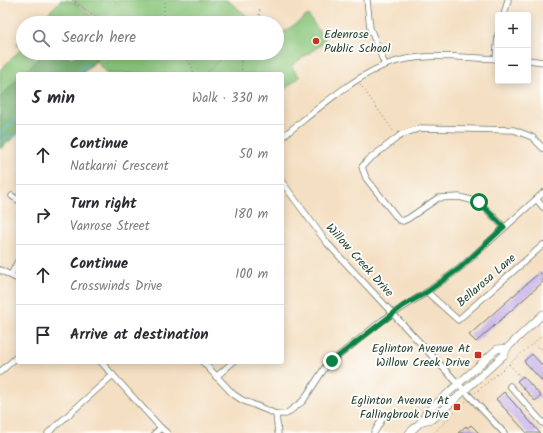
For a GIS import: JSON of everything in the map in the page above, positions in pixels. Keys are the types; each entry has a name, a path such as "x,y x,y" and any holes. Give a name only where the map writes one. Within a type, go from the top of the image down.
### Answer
{"main road":[{"path":"422,421 433,419 504,355 507,348 543,314"},
{"path":"409,433 422,421 426,413 497,349 507,348"}],"street":[{"path":"367,0 370,28 385,65"},
{"path":"505,12 508,0"},
{"path":"284,135 357,80 385,65 416,58 495,59"},
{"path":"531,60 543,62"},
{"path":"504,227 479,202 459,197 438,198 409,218 399,220 366,178 362,168 367,161 398,137 421,128 514,130 532,137 543,148"},
{"name":"Willow Creek Drive","path":"284,185 327,243 504,433"},
{"path":"205,364 216,377 242,400 276,414 286,414 303,401 326,366 393,313 427,292 460,268 543,193"},
{"path":"12,196 16,199"},
{"path":"536,200 543,207"},
{"name":"Bellarosa Lane","path":"427,292 458,320 543,245"},
{"path":"10,275 16,264"},
{"path":"0,270 16,278"},
{"path":"0,372 16,358"},
{"path":"103,364 160,428 167,433"},
{"path":"216,377 231,364"},
{"path":"48,433 113,375"},
{"path":"510,386 543,423"},
{"path":"276,414 278,433"},
{"path":"374,433 384,416"},
{"path":"155,433 160,428"}],"path":[{"path":"72,0 94,16"},
{"path":"164,16 164,6 166,0"},
{"path":"259,16 260,9"},
{"path":"111,60 106,65 111,72"},
{"path":"188,60 193,72"},
{"path":"207,72 220,60"},
{"path":"241,60 242,72"},
{"path":"357,80 398,137"},
{"path":"478,390 543,335"},
{"path":"534,343 537,347 543,349"},
{"path":"509,364 520,376"},
{"path":"434,433 466,401"}],"green space":[{"path":"61,0 72,1 92,16 45,16"},
{"path":"73,0 227,0 247,16 95,16"},
{"path":"308,15 326,41 291,66 300,77 284,89 284,72 105,72 96,60 284,60 284,32"},
{"path":"16,54 16,60 37,60 25,72 16,72 16,81 0,98 0,70"},
{"path":"37,60 96,61 84,72 25,72"},
{"path":"16,81 16,136 0,149 0,98"}],"building":[{"path":"540,272 543,276 543,282 476,342 469,335"},
{"path":"532,354 543,366 543,382 524,361"},
{"path":"523,376 541,396 535,401 517,381"},
{"path":"504,392 540,433 527,433 496,399"},
{"path":"471,425 479,433 458,433 466,426 467,428"}],"waterway":[{"path":"76,72 88,64"},
{"path":"0,134 16,119"},
{"path":"0,142 6,137 16,136"}],"place":[{"name":"Edenrose Public School","path":"316,41"},
{"name":"Eglinton Avenue At Willow Creek Drive","path":"478,355"},
{"name":"Eglinton Avenue At Fallingbrook Drive","path":"457,407"}],"route":[{"path":"332,361 403,306 427,292 460,268 504,227 479,202"}]}
